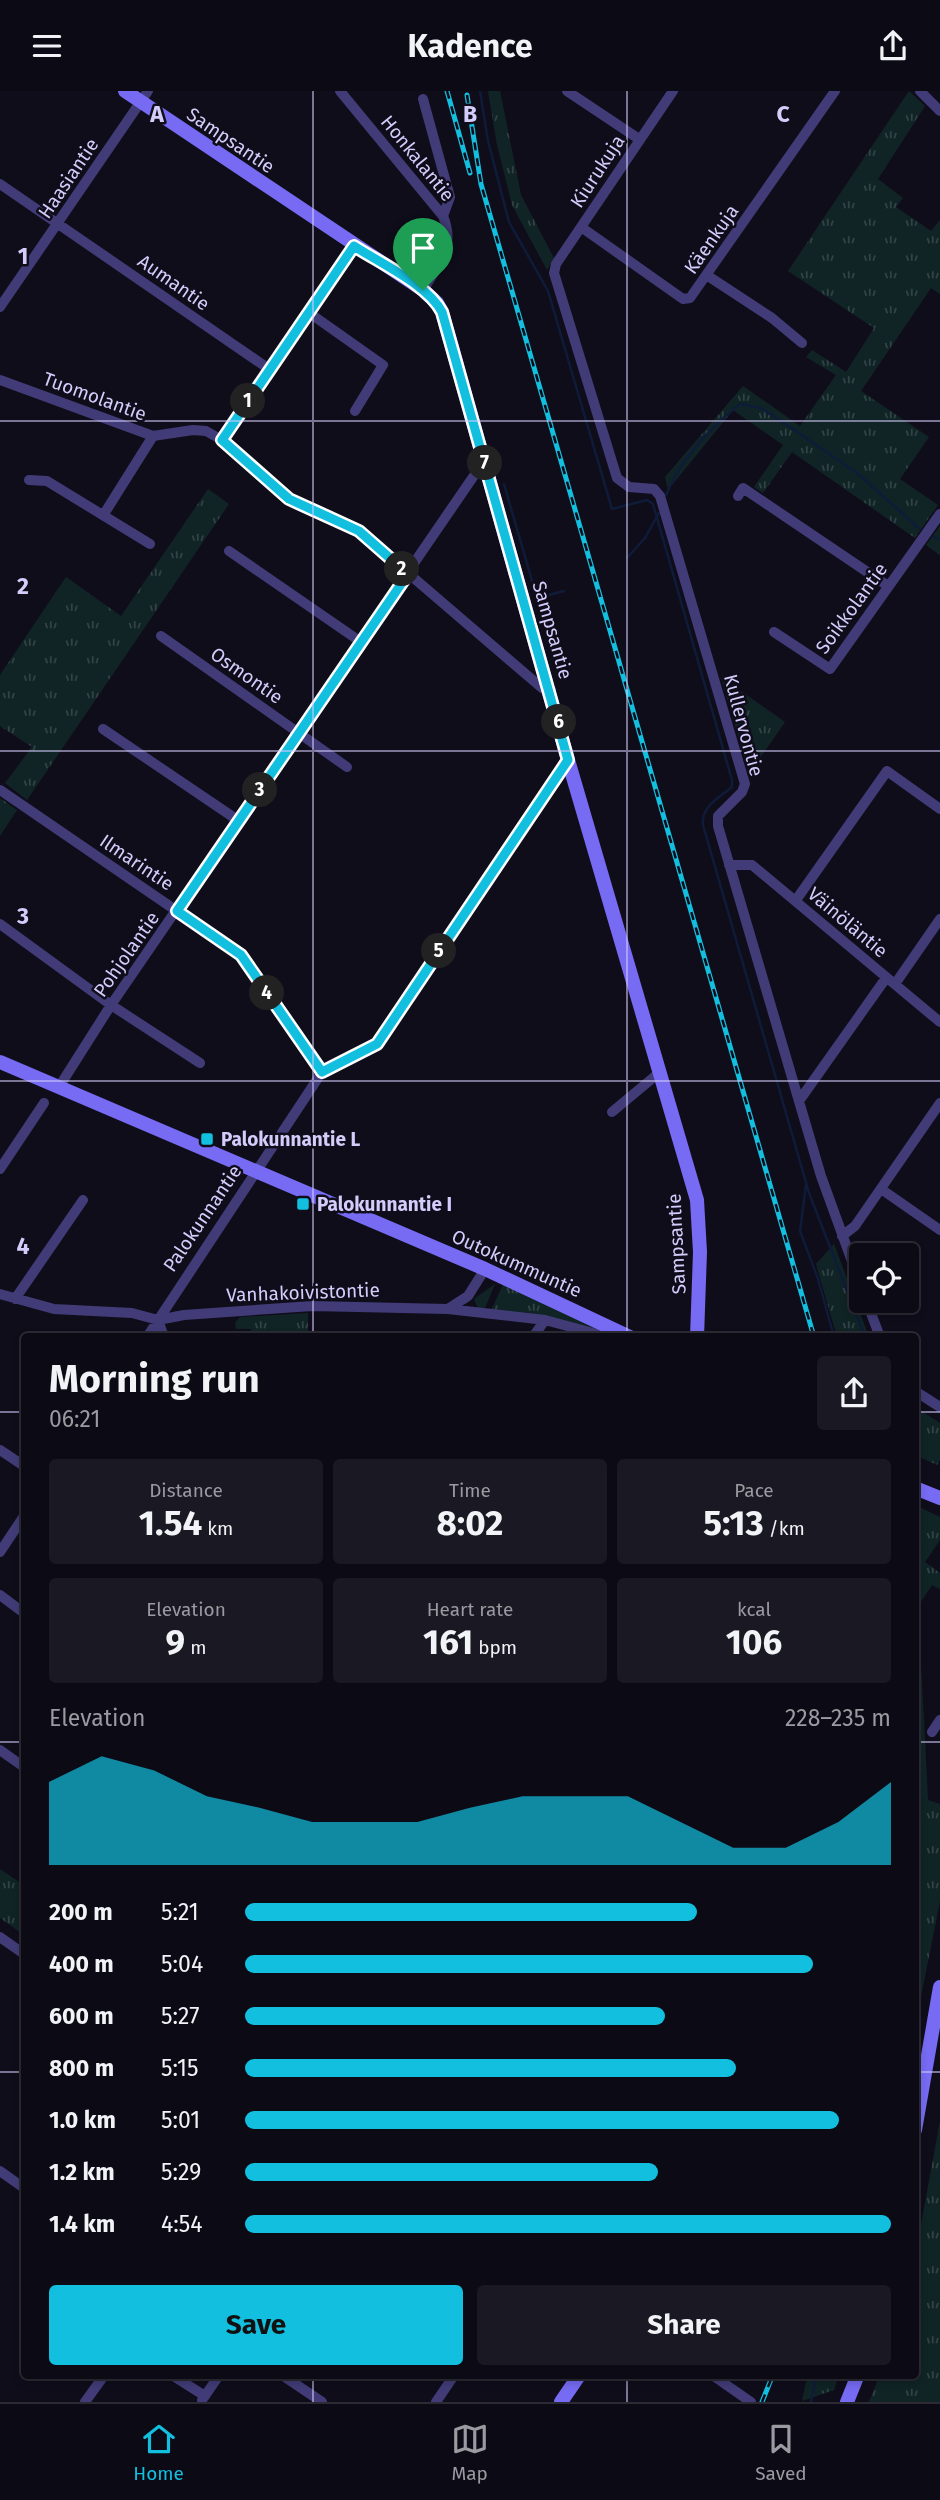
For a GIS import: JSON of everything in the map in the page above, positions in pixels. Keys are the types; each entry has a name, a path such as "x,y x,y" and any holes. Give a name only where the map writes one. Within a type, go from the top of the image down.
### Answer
{"street":[{"name":"Sampsantie","path":"125,91 144,96 354,246 423,290 442,312 551,690 568,760 697,1200 700,1252 697,1333"},
{"name":"Honkalantie","path":"340,91 443,216 449,230 445,259 423,290"},
{"path":"567,91 639,139"},
{"name":"Kiurukuja","path":"554,273 556,264 673,91"},
{"name":"Käenkuja","path":"581,227 684,299 690,298 708,276 835,91"},
{"path":"920,91 940,111"},
{"name":"Haasiantie","path":"0,307 144,96"},
{"path":"423,99 450,197 443,216"},
{"name":"Aumantie","path":"0,184 269,369"},
{"path":"222,440 354,246"},
{"name":"Kullervontie","path":"554,273 617,478 629,487 654,489 660,496 745,784 719,816 718,826 799,1101 849,1254"},
{"path":"708,276 772,318 802,343"},
{"path":"308,312 383,365 355,411"},
{"name":"Tuomolantie","path":"0,380 153,436 193,430 206,431 222,440 289,499 359,531 542,688 551,690"},
{"path":"104,514 153,436"},
{"name":"Pohjolantie","path":"59,1087 111,1005 484,460"},
{"path":"29,481 47,481 150,544"},
{"path":"738,496 743,488 888,586"},
{"name":"Soikkolantie","path":"774,632 830,669 940,514"},
{"path":"229,551 361,642"},
{"name":"Osmontie","path":"161,636 347,767"},
{"path":"103,729 239,821"},
{"name":"Palokunnantie","path":"150,1333 322,1072 377,1044 568,760"},
{"path":"796,900 887,771 940,809"},
{"name":"Ilmarintie","path":"0,790 241,955 322,1072"},
{"name":"Väinöläntie","path":"729,865 752,865 940,1022"},
{"path":"799,1101 940,919"},
{"path":"0,924 111,1005 200,1063"},
{"name":"Outokummuntie","path":"0,1062 485,1269 609,1333"},
{"path":"612,1112 660,1072"},
{"path":"0,1169 44,1103"},
{"path":"842,1236 855,1226 940,1103"},
{"path":"881,1189 940,1230"},
{"path":"15,1299 83,1200"},
{"path":"448,1309 468,1296 485,1269"},
{"name":"Vanhakoivistontie","path":"0,1294 54,1308 132,1314 158,1320 184,1315 312,1306 448,1309 545,1320 606,1333"},
{"path":"871,1313 878,1333"},
{"path":"158,1320 163,1333"},
{"path":"536,1333 545,1320"},
{"path":"919,1394 940,1407"},
{"path":"0,1450 21,1464"},
{"path":"919,1489 939,1495"},
{"path":"0,1552 21,1520"},
{"path":"0,1595 21,1611"},
{"path":"932,1732 940,1720"},
{"path":"0,1750 21,1765"},
{"path":"0,1937 21,1952"},
{"path":"919,2107 940,1987"},
{"path":"0,2171 21,2186"},
{"path":"85,2402 102,2379"},
{"path":"178,2379 203,2399 217,2379"},
{"path":"288,2379 322,2402"},
{"path":"436,2402 452,2379"},
{"path":"561,2402 577,2379"},
{"path":"718,2379 751,2402"},
{"path":"847,2402 856,2379"}],"green space":[{"path":"488,91 500,91 521,195 554,258 547,270 512,205 497,145"},
{"path":"909,91 925,106 878,179 903,198 896,207 931,231 940,220 940,294 931,288 861,391 929,437 900,479 938,505 915,538 792,452 763,493 754,487 783,445 733,410 668,490 665,477 743,386 800,426 836,375 806,357 812,350 846,372 874,328 788,271"},
{"path":"208,489 229,504 27,800 5,783 32,747 0,726 0,675 66,577 121,616"},
{"path":"940,526 940,555 926,545"},
{"path":"721,677 785,722 749,774"},
{"path":"0,798 17,810 0,836"},
{"path":"834,1244 849,1284 849,1313 860,1313 867,1333 836,1333 816,1264"},
{"path":"495,1284 485,1308 478,1308 474,1299"},
{"path":"503,1284 601,1329 492,1309"},
{"path":"308,1313 308,1333 251,1333 251,1329 236,1329 235,1323 240,1317"},
{"path":"919,1410 940,1423 940,1460 937,1465 919,1457"},
{"path":"919,1507 940,1517 940,1540 925,1562 940,1573 940,1589 932,1585 919,1604"},
{"path":"919,1625 928,1800 940,1804 940,1901 919,2007"},
{"path":"0,1869 21,1883 21,1933 0,1918"},
{"path":"940,2121 940,2402 869,2402 878,2379 919,2379 919,2235"},
{"path":"807,2379 837,2379 834,2390 802,2401"}],"waterway":[{"path":"480,91 488,141 509,222 548,291 612,509 647,500 653,504 732,780 732,787 708,808 703,825 809,1193 863,1333"},
{"path":"666,495 697,445 740,404 761,408 857,473 920,529"},
{"path":"504,484 557,667"},
{"path":"627,558 645,538 659,513"},
{"path":"933,536 940,540"},
{"path":"537,598 564,591"},
{"path":"806,1185 800,1231 818,1279 833,1333"},
{"path":"811,2402 816,2379"}],"railway":[{"path":"447,91 470,173"},
{"path":"467,95 481,184 813,1333"},
{"path":"762,2402 771,2379"}],"place":[{"name":"Palokunnantie L","path":"207,1139"},
{"name":"Palokunnantie I","path":"303,1204"}],"route":[{"path":"354,246 423,290 442,312 551,690 568,760 377,1044 335,1063 322,1072 241,955 177,911 408,574 359,531 289,499 222,440 354,246"}]}
